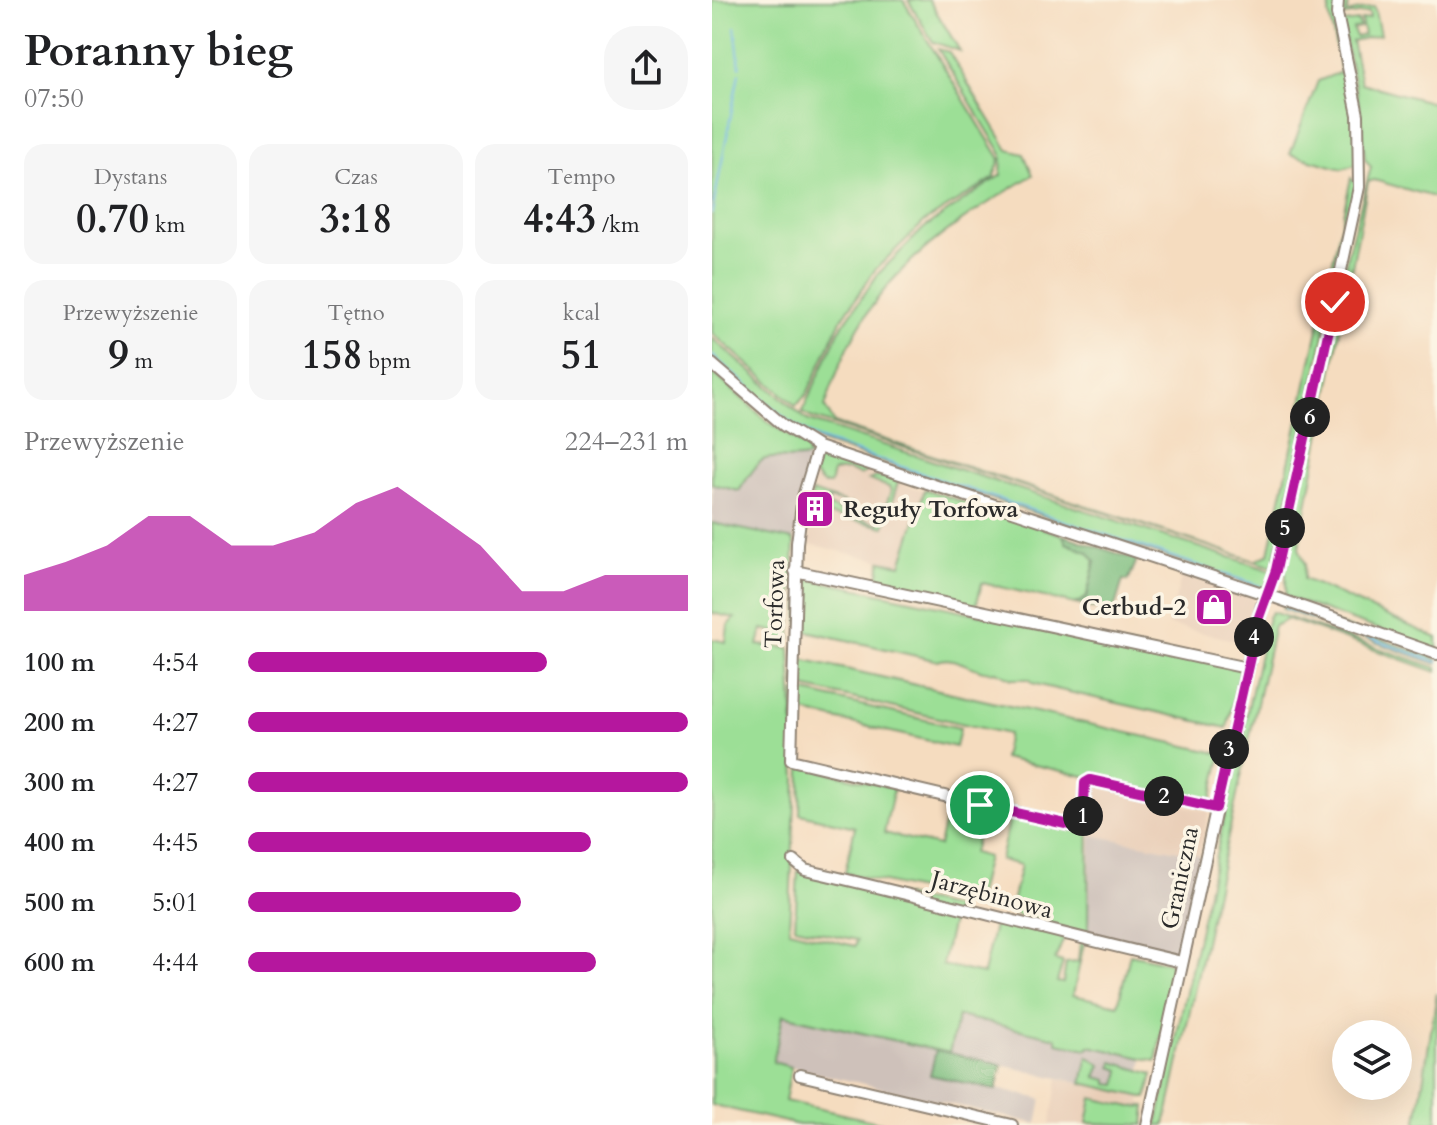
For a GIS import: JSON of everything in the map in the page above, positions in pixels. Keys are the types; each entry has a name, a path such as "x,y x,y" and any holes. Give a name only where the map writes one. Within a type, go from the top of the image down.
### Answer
{"street":[{"name":"Graniczna","path":"1147,1125 1247,668 1277,568 1361,172 1358,115 1337,14 1338,0"},
{"path":"712,364 783,425 818,447 1437,654"},
{"name":"Torfowa","path":"818,447 803,497 795,571 790,759 1079,827 1083,822 1085,783 1091,781 1216,808"},
{"path":"795,571 1247,668"},
{"name":"Jarzębinowa","path":"794,861 805,870 1182,962"},
{"path":"800,1075 1012,1125"}],"shaded area":[{"path":"777,456 809,457 794,540 712,523 712,484 738,491 755,463"},
{"path":"826,457 899,478 902,485 924,490 900,565 809,544 816,462"},
{"name":"Cerbud-2","path":"1182,574 1252,597 1256,610 1247,643 1168,625"},
{"path":"1091,785 1209,811 1200,855 1091,835"},
{"path":"1091,835 1200,855 1178,955 1088,935"},
{"path":"937,1011 1143,1058 1141,1071 1153,1074 1147,1098 936,1050 930,1075 1042,1099 1037,1124 773,1063 782,1015 928,1048"},
{"path":"1058,1078 1141,1097 1140,1102 1146,1105 1142,1125 1050,1125"}],"green space":[{"path":"712,0 903,0 1000,159 994,178 924,222 875,270 840,322 807,394 796,406 712,333"},
{"path":"908,0 929,0 960,51 933,42"},
{"path":"1331,0 1334,0 1351,90 1359,164 1342,169 1290,154 1318,81 1341,72 1329,14"},
{"path":"1341,0 1350,0 1346,13 1374,7 1380,35 1352,41 1361,83 1437,104 1437,198 1374,180 1368,182 1299,548 1305,564 1304,579 1437,638 1437,650 1286,597 1286,574 1281,570 1349,248 1371,167 1365,159 1360,110 1342,23 1358,21 1360,27 1353,29 1356,37 1364,35 1361,20 1370,18 1369,12 1341,17"},
{"path":"938,49 949,52 1008,150 1024,154 1033,175 931,244 904,268 880,296 840,364 825,407 834,423 1255,561 1269,554 1351,178 1357,184 1273,567 810,417 802,412 839,331 878,274 924,228 1001,175 1002,154"},
{"path":"712,338 807,420 1272,571 1270,584 1263,589 821,442 790,424 712,358"},
{"path":"712,372 766,420 806,448 809,457 762,460 739,491 712,484"},
{"path":"825,458 867,471 860,475 848,470 833,472 830,484 823,484 813,473 818,460"},
{"path":"876,477 899,479 884,527 816,512 816,507 811,511 812,492 846,503 829,499 828,506 846,514 850,504 857,518 879,524 891,491 889,487 869,480"},
{"path":"925,489 1063,535 1066,543 1088,552 1095,561 1086,598 1075,604 982,583 976,606 877,585 881,561 901,565"},
{"path":"712,523 794,540 791,639 775,638 776,632 762,629 758,645 790,648 796,780 789,930 855,946 857,940 795,927 798,871 955,908 942,965 983,974 994,925 1002,926 1004,919 1064,938 1055,960 1063,962 1057,982 1063,983 1066,963 1078,962 1080,942 1084,943 1073,995 1118,1005 1130,954 1170,963 1175,970 1156,1061 1089,1046 1087,1049 1057,1043 1057,1038 958,1016 949,1053 783,1015 773,1062 791,1067 785,1101 891,1125 799,1125 712,1105 712,639 726,642 728,626 735,618 712,613"},
{"path":"1063,535 1137,560 1128,581 1123,580 1113,613 1075,604 1087,598 1095,561 1088,552 1066,543"},
{"path":"800,577 1241,669 1227,728 1047,687 1032,683 1030,679 1012,679 996,671 981,670 952,660 938,661 803,630 798,622"},
{"path":"1284,605 1437,659 1437,664 1282,609"},
{"path":"1272,612 1437,668 1437,672 1288,619 1274,626 1165,1125 1157,1125 1268,617"},
{"path":"797,658 1222,754 1210,804 1003,758 1008,734 795,685"},
{"path":"795,692 960,728 956,747 804,712 803,728 795,732"},
{"path":"801,766 894,788 884,833 939,846 949,803 983,811 973,853 987,857 976,903 845,873 855,827 800,814"},
{"path":"1089,785 1088,935 1029,921 1010,911 1021,865 1000,860 1010,817 1085,831"},
{"path":"1437,993 1437,1121 1416,1125 1418,1114"},
{"path":"936,1050 1002,1065 996,1090 930,1075"},
{"path":"1088,1056 1101,1065 1096,1077 1108,1080 1108,1084 1117,1085 1120,1070 1112,1067 1113,1062 1153,1074 1147,1098 1082,1083"},
{"path":"1092,1098 1132,1107 1146,1106 1144,1125 1087,1123"}],"waterway":[{"path":"735,27 740,67"},
{"path":"712,213 739,73"},
{"path":"712,355 787,420 818,439 1260,586"},
{"path":"1285,608 1437,662"}],"place":[{"name":"Reguły Torfowa","path":"815,509"},
{"name":"Cerbud-2","path":"1214,607"}],"route":[{"path":"980,805 1079,827 1083,822 1085,783 1090,780 1216,808 1259,617 1276,570 1335,302"}]}
